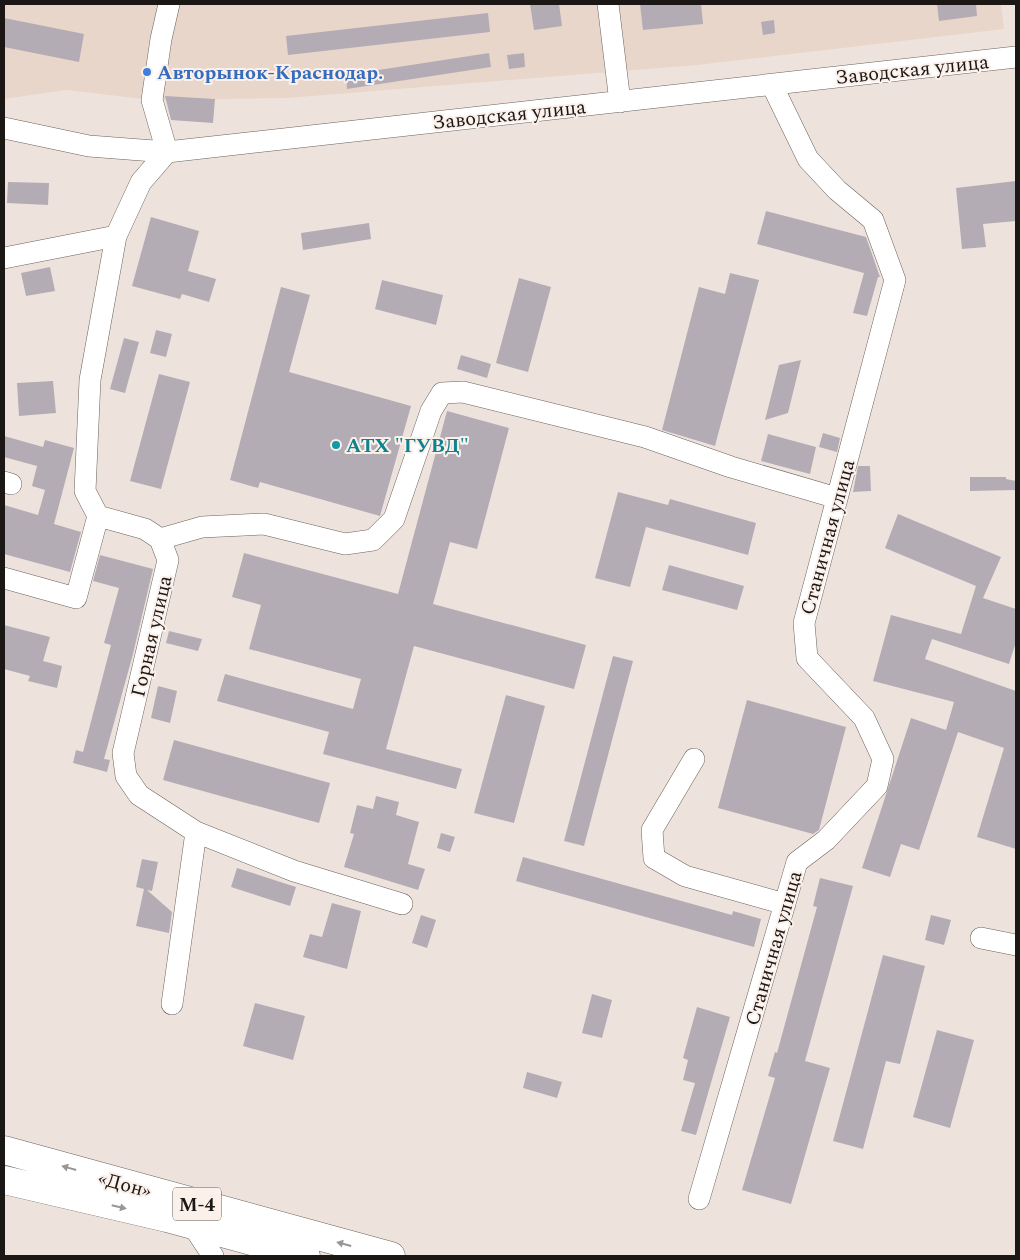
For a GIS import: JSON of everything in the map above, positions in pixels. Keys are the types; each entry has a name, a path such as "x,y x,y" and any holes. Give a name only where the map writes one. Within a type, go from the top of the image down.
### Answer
{"highway":[{"name":"«Дон»","path":"4,1150 391,1256"},
{"name":"«Дон»","path":"4,1180 193,1226 253,1251 306,1256"}],"street":[{"path":"4,578 76,598 98,516 85,490 90,380 116,236 141,182 168,152 152,100 161,39 169,4"},
{"path":"608,4 620,102"},
{"name":"Заводская улица","path":"4,128 89,146 168,152 1016,57"},
{"name":"Станичная улица","path":"699,1199 797,862 826,840 877,786 883,759 864,718 806,658 804,623 895,280 873,220 837,190 808,159 772,85"},
{"path":"4,258 116,236"},
{"path":"98,516 144,529 160,539 202,527 264,524 345,544 373,540 394,519 431,411 442,393 463,392 645,438 731,468 837,498"},
{"name":"Горная улица","path":"160,539 168,560 124,753 126,776 139,796 196,832 294,871 402,904"},
{"path":"694,759 652,830 654,858 685,876 785,904"},
{"path":"172,1004 196,832"},
{"path":"981,938 1016,945"},
{"path":"193,1226 213,1256"}],"shaded area":[{"path":"4,4 1001,4 1004,29 697,65 287,98 152,100 66,90 4,99"}],"building":[{"path":"530,4 559,4 562,26 534,30"},
{"path":"640,4 701,4 703,24 643,30"},
{"path":"937,4 976,4 977,16 939,21"},
{"path":"488,13 490,32 288,55 286,36"},
{"path":"4,18 84,34 79,62 4,47"},
{"path":"774,20 775,33 763,35 761,22"},
{"path":"489,53 491,67 347,89 346,75"},
{"path":"524,53 525,67 509,69 507,55"},
{"path":"165,96 215,99 213,123 171,120"},
{"path":"1016,181 1016,221 983,224 986,247 962,249 956,188"},
{"path":"8,182 49,183 48,205 7,203"},
{"path":"766,211 866,237 880,277 878,277 867,316 853,313 864,273 757,244"},
{"path":"151,217 199,231 188,271 216,279 209,302 182,294 180,299 132,286"},
{"path":"369,223 371,239 303,250 301,233"},
{"path":"50,267 55,291 26,296 21,273"},
{"path":"730,273 759,280 715,446 662,430 699,287 725,294"},
{"path":"519,278 551,287 528,372 496,363"},
{"path":"382,280 443,295 436,325 375,309"},
{"name":"АТХ \"ГУВД\"","path":"281,287 310,295 289,372 411,406 380,516 260,482 258,488 230,480"},
{"path":"156,330 172,334 166,357 150,353"},
{"path":"124,338 139,342 125,393 110,389"},
{"path":"461,355 491,364 487,378 457,369"},
{"path":"801,360 788,413 765,420 779,365"},
{"path":"159,374 190,382 161,489 130,481"},
{"path":"53,381 56,413 19,416 17,383"},
{"path":"447,411 509,428 477,549 450,542 433,604 586,645 574,689 414,646 386,749 462,769 456,789 323,754 329,732 217,701 225,674 353,709 361,679 249,649 261,605 232,597 244,553 398,594"},
{"path":"823,433 840,438 837,452 819,447"},
{"path":"768,434 816,447 810,474 761,461"},
{"path":"4,436 43,447 45,440 74,448 54,524 81,532 70,572 4,554 4,505 38,515 45,490 32,486 37,466 4,457"},
{"path":"858,466 870,466 871,491 853,492"},
{"path":"970,477 1006,477 1006,479 1016,481 1016,490 970,491"},
{"path":"618,492 668,505 670,499 756,523 748,555 646,527 630,587 595,578"},
{"path":"898,514 1001,557 983,598 1016,609 1016,642 1009,664 932,639 925,659 1016,691 1016,849 977,837 1004,748 958,732 919,850 901,844 890,877 862,868 911,718 946,730 954,702 873,681 891,615 961,634 976,586 885,548"},
{"path":"100,555 153,569 133,654 104,759 110,760 107,772 73,763 76,750 83,752 111,645 104,643 119,588 93,581"},
{"path":"669,565 744,586 737,610 662,590"},
{"path":"4,625 50,637 43,661 62,666 57,688 28,681 30,676 4,669"},
{"path":"169,631 202,639 198,651 166,643"},
{"path":"613,656 633,661 584,846 564,841"},
{"path":"158,686 177,691 170,723 151,718"},
{"path":"506,695 545,706 514,823 474,813"},
{"path":"747,700 846,727 819,830 813,834 718,808"},
{"path":"174,740 330,783 319,823 163,780"},
{"path":"376,796 399,802 396,815 419,822 408,864 425,869 418,890 344,867 354,834 350,833 357,805 373,809"},
{"path":"441,833 455,837 450,852 437,848"},
{"path":"523,857 732,915 733,911 761,919 754,947 516,881"},
{"path":"142,859 158,862 152,891 147,890 172,912 169,933 136,926 144,889 136,887"},
{"path":"237,868 296,887 290,906 231,887"},
{"path":"820,878 853,886 805,1061 830,1068 791,1204 742,1190 775,1078 768,1076 775,1052 777,1053 817,907 813,906"},
{"path":"332,903 361,911 347,969 303,957 310,934 322,937"},
{"path":"421,915 436,920 427,948 412,943"},
{"path":"931,915 951,920 944,945 925,940"},
{"path":"883,955 925,966 900,1064 886,1061 863,1149 833,1141"},
{"path":"592,994 612,1000 602,1038 582,1033"},
{"path":"255,1003 305,1016 293,1060 243,1046"},
{"path":"697,1007 730,1017 696,1135 681,1131 695,1083 683,1080 688,1060 683,1058"},
{"path":"937,1030 974,1040 950,1128 913,1117"},
{"path":"527,1072 562,1082 557,1098 523,1088"}],"place":[{"name":"Авторынок-Краснодар.","path":"147,72"},
{"name":"АТХ \"ГУВД\"","path":"336,445"}]}
